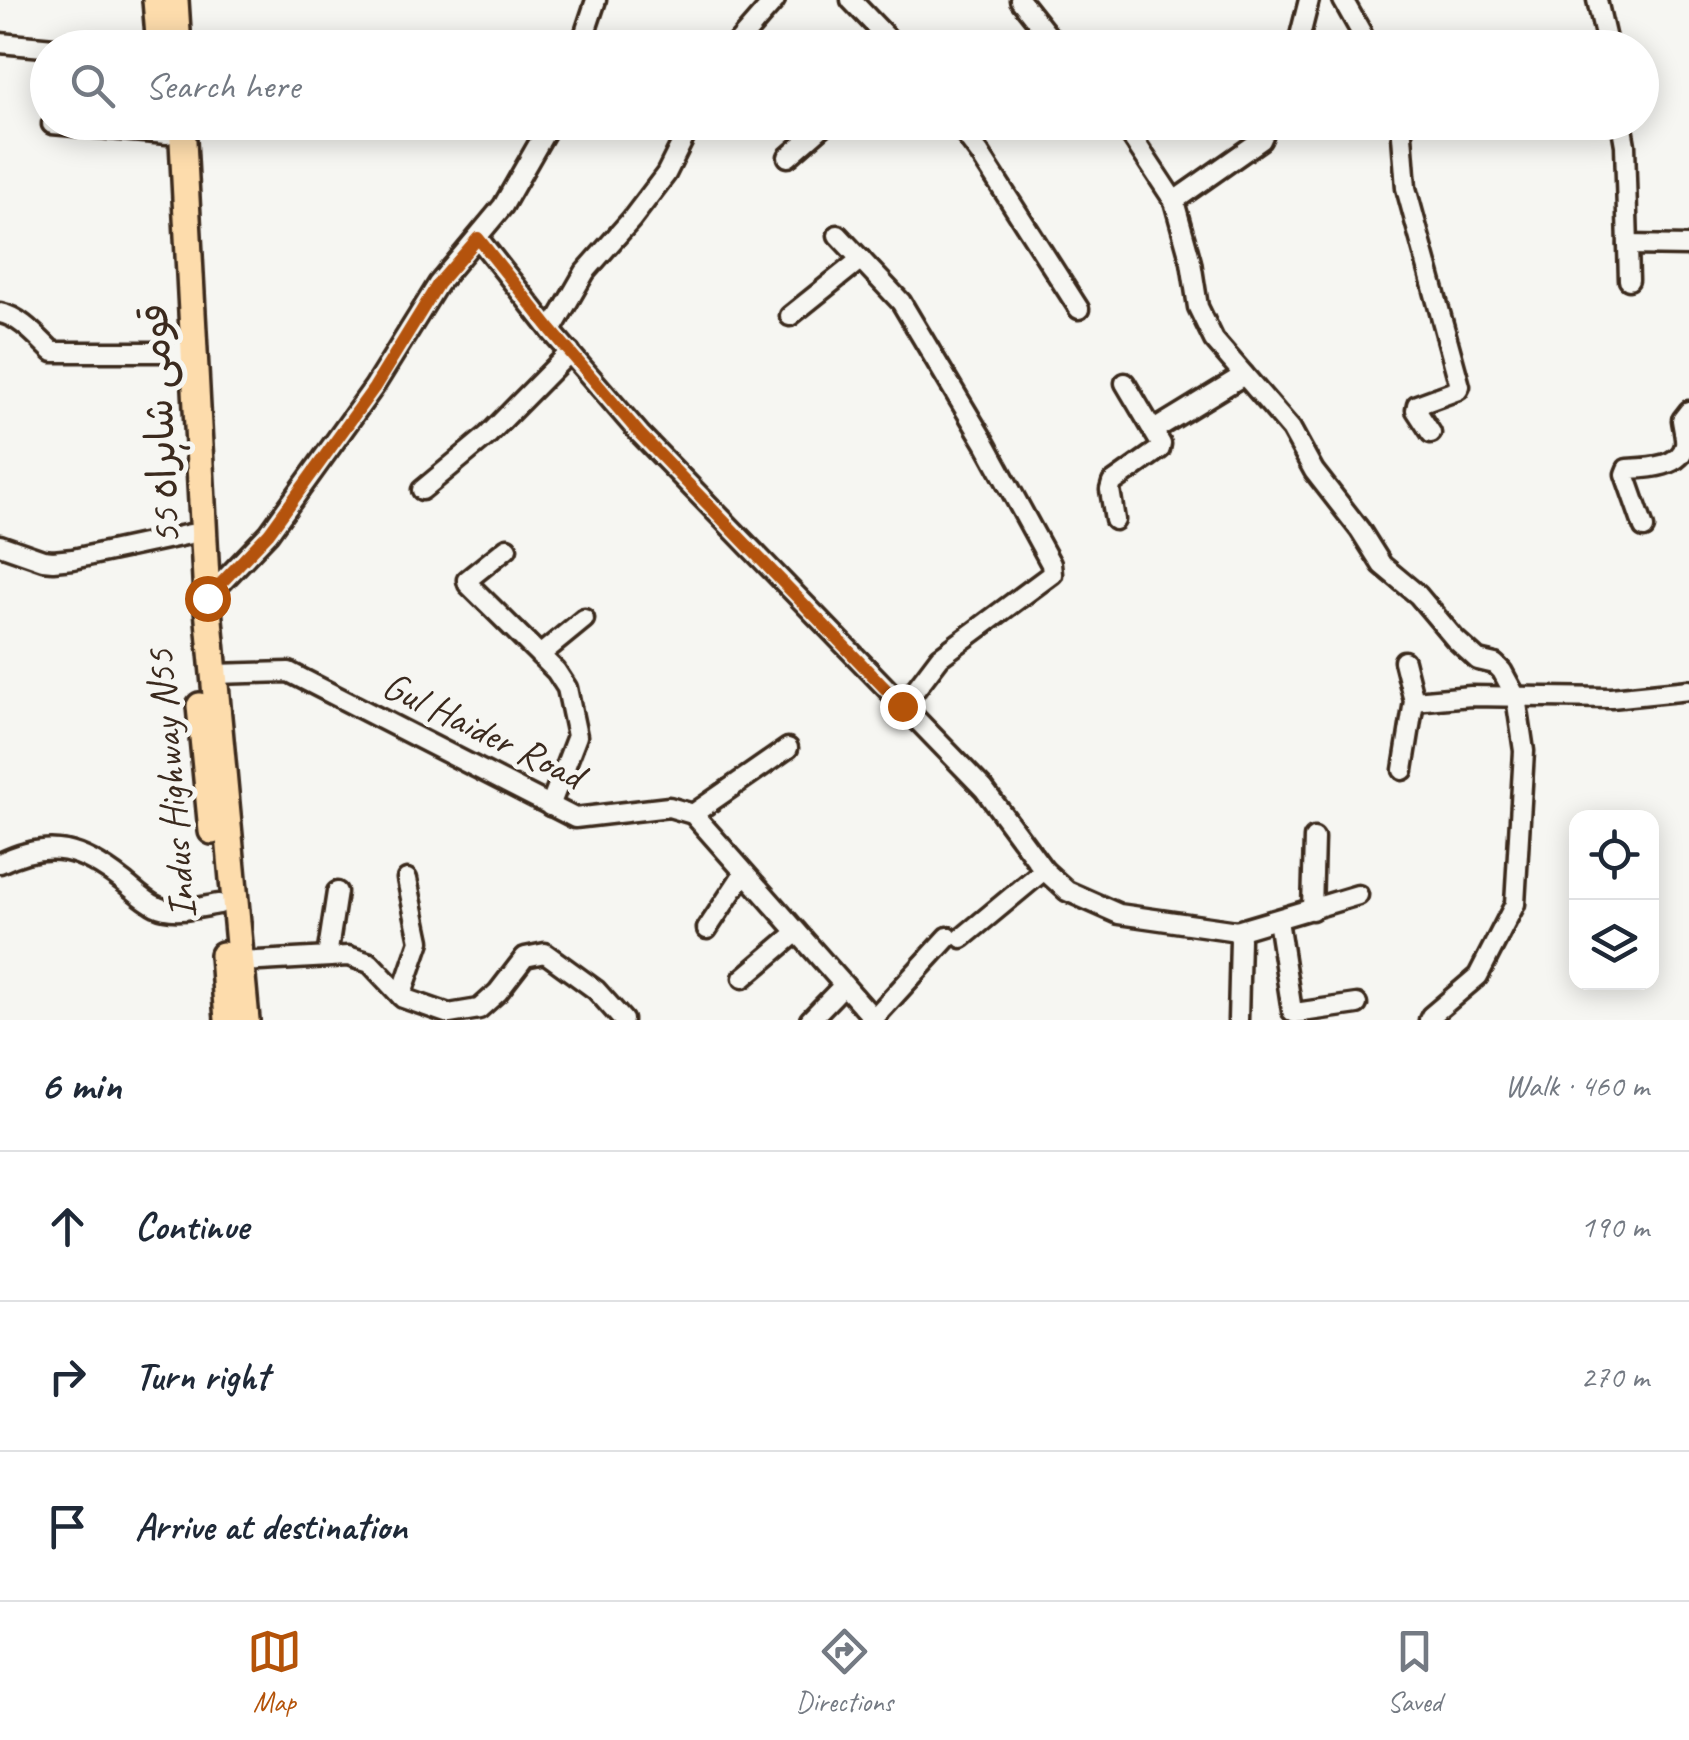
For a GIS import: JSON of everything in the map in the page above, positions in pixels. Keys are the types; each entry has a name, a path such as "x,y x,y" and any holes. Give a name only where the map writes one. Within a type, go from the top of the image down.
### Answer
{"highway":[{"path":"156,0 158,30"},
{"path":"175,0 177,30"},
{"name":"Indus Highway N55","path":"173,140 204,762 228,1020"},
{"name":"قومی شاہراہ 55","path":"173,140 207,598 246,1020"}],"street":[{"path":"586,30 596,0"},
{"path":"749,30 775,0"},
{"path":"851,0 880,30"},
{"path":"1020,0 1044,30"},
{"path":"1302,30 1309,0"},
{"path":"1343,0 1359,30"},
{"path":"1597,0 1604,30"},
{"path":"0,43 30,46"},
{"path":"207,598 269,533 374,388 438,284 503,206 541,140"},
{"path":"551,330 586,272 666,174 683,140"},
{"path":"788,156 807,140"},
{"path":"970,140 1079,310"},
{"path":"1134,140 1174,201 1198,306 1214,340 1291,429 1314,470 1382,565 1418,595 1478,660 1495,664 1516,698 1524,751 1516,904 1478,976 1429,1020"},
{"path":"1174,201 1261,140"},
{"path":"1402,140 1406,188 1460,386 1417,405 1416,410 1431,433"},
{"path":"1625,140 1629,280"},
{"path":"838,235 902,302 1051,564 1052,574 940,657 902,706"},
{"path":"478,238 640,434 984,789 1044,870 1067,890 1119,914 1236,931 1358,895"},
{"path":"1628,244 1689,246"},
{"path":"790,316 861,260"},
{"path":"0,314 17,320 53,352 181,352"},
{"path":"422,490 487,436 570,352"},
{"path":"1154,430 1244,376"},
{"path":"1116,520 1112,483 1161,444 1124,383"},
{"path":"1644,528 1625,474 1627,469 1651,468 1677,459 1685,446 1682,420 1689,410"},
{"path":"0,545 53,561 190,534"},
{"path":"507,548 467,580 556,671 567,688 577,736 550,806"},
{"path":"540,655 584,619"},
{"path":"1403,770 1414,701 1404,661"},
{"name":"Gul Haider Road","path":"214,674 289,672 575,818 669,807 693,814"},
{"path":"1414,701 1471,696 1610,698 1689,690"},
{"path":"788,748 693,814 875,1019 955,938 1044,870"},
{"path":"1312,910 1314,838"},
{"path":"0,863 18,854 56,849 81,853 156,906 172,910 219,904"},
{"path":"707,928 744,873"},
{"path":"407,879 420,941 402,997 408,1020"},
{"path":"327,957 337,892"},
{"path":"1278,920 1292,1012 1357,1004"},
{"path":"1236,931 1240,939 1238,1020"},
{"path":"743,978 797,932"},
{"path":"241,962 348,956 370,963 402,997 449,1014 480,1009 525,957 545,953 596,990 623,1020"},
{"path":"810,1020 844,985"}],"route":[{"path":"207,598 269,533 374,388 438,284 478,238 640,434 902,706"}]}
